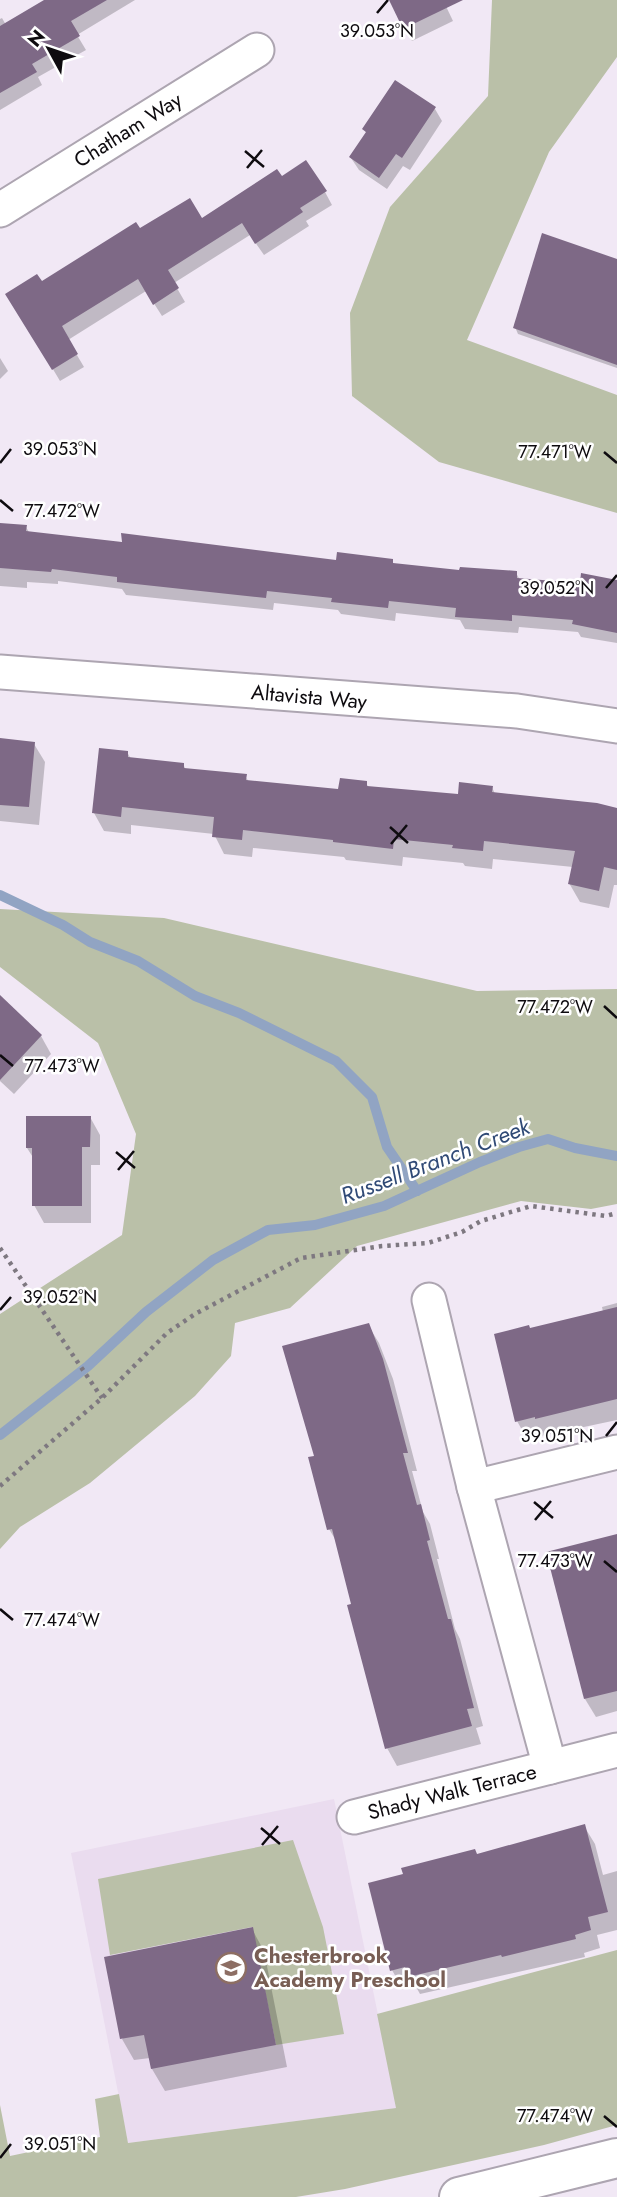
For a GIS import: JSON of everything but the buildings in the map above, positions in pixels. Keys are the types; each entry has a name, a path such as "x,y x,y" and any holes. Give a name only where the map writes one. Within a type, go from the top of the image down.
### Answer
{"main road":[{"path":"459,2197 617,2158"}],"street":[{"name":"Chatham Way","path":"0,211 257,50"},
{"name":"Altavista Way","path":"0,672 517,711 617,726"},
{"path":"429,1300 474,1487 550,1767"},
{"path":"474,1487 617,1452"},
{"name":"Shady Walk Terrace","path":"354,1817 617,1750"}],"path":[{"path":"0,1486 102,1398 167,1333 206,1308 301,1258 382,1246 428,1243 461,1232 481,1221 531,1206 606,1216 617,1213"},
{"path":"0,1248 102,1398"}],"shaded area":[{"name":"Chesterbrook Academy Preschool","path":"334,1799 397,2108 128,2143 71,1853"}],"green space":[{"path":"492,0 617,0 617,57 549,152 467,340 617,395 617,513 439,462 352,396 350,313 390,207 488,96"},
{"path":"0,909 164,918 477,991 617,989 617,1204 591,1209 521,1201 357,1246 290,1308 235,1323 231,1356 195,1396 90,1483 20,1527 0,1549 0,1314 122,1235 136,1134 98,1043 0,967"},
{"path":"293,1840 323,1927 344,2034 276,2045 252,1927 110,1955 98,1879"},
{"path":"617,1950 617,2125 544,2145 345,2189 296,2197 0,2197 0,2105 10,2156 100,2137 95,2099 119,2094 128,2143 396,2108 377,2014"}],"waterway":[{"path":"0,895 63,925 90,942 138,961 195,996 239,1013 336,1061 372,1097 387,1147 417,1191"},
{"name":"Russell Branch Creek","path":"0,1435 88,1366 146,1312 213,1260 268,1230 315,1225 384,1206 480,1162 548,1139 575,1148 617,1156"}],"place":[{"name":"Chesterbrook Academy Preschool","path":"231,1968"}]}
